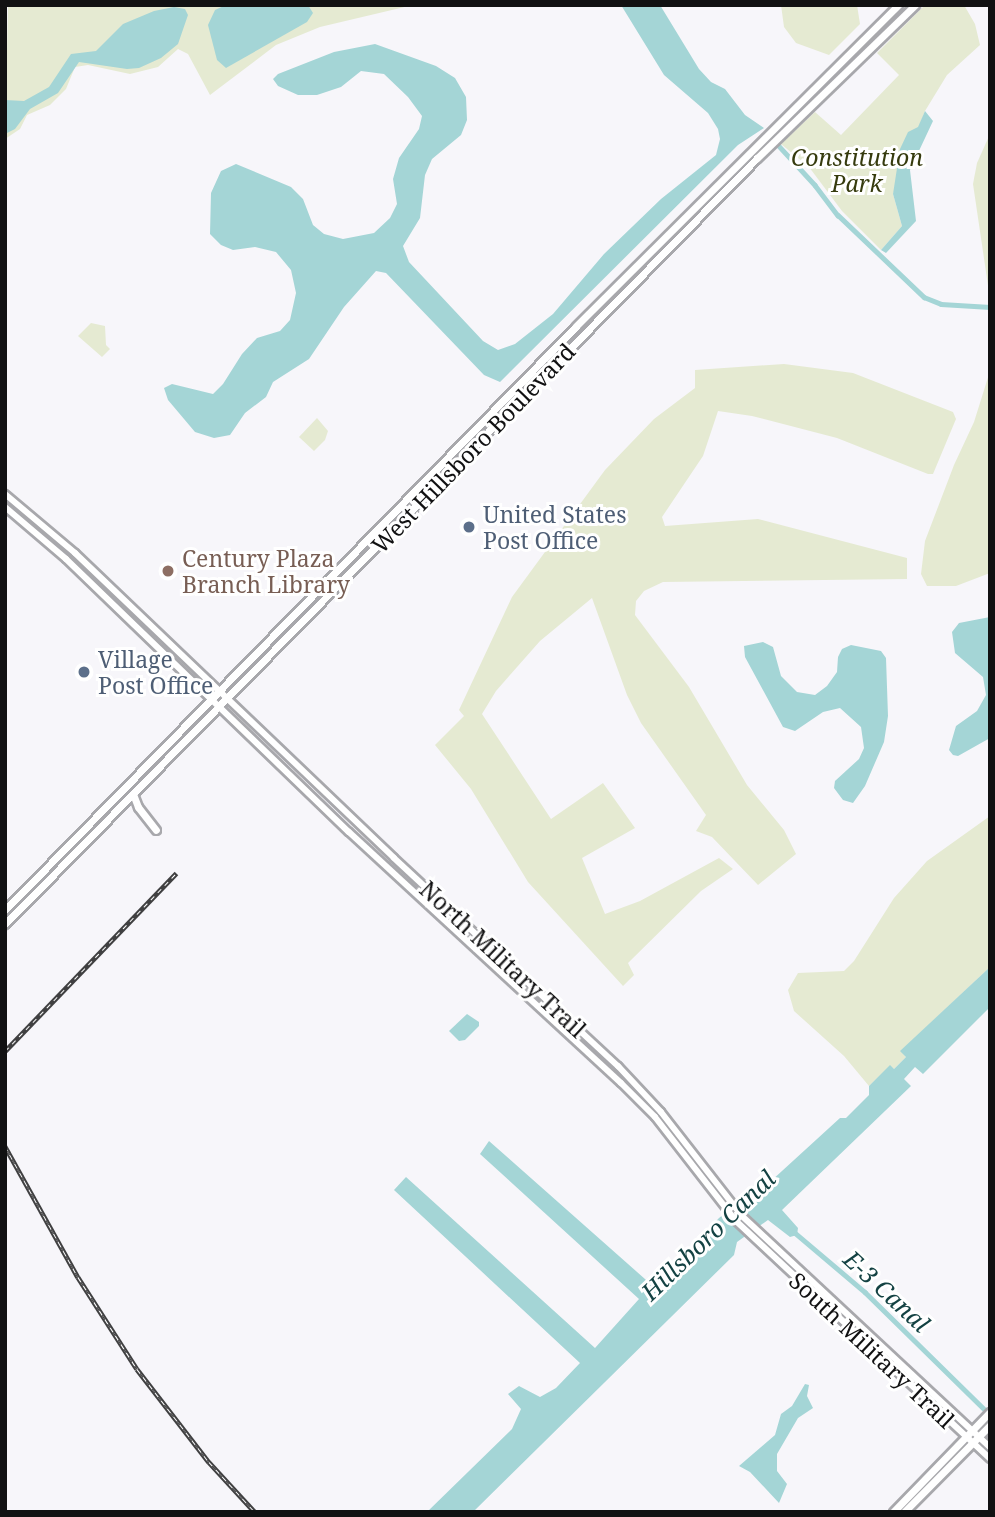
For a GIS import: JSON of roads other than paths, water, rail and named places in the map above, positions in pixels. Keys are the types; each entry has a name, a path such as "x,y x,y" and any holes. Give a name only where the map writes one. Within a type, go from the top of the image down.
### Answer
{"main road":[{"name":"West Hillsboro Boulevard","path":"5,910 439,466 898,5"},
{"name":"West Hillsboro Boulevard","path":"5,924 715,203 915,5"},
{"path":"715,203 714,198 727,181 728,174"},
{"path":"449,472 452,453"},
{"path":"439,466 440,481"},
{"path":"133,794 138,807 156,830"},
{"path":"35,894 39,876"},
{"path":"893,1512 990,1412"},
{"path":"904,1512 990,1426"}],"street":[{"path":"5,494 75,553 227,699"},
{"path":"5,507 66,559 219,707"},
{"name":"North Military Trail","path":"227,699 640,1088 728,1205"},
{"name":"North Military Trail","path":"219,707 382,863 621,1083 655,1117 758,1238"},
{"name":"South Military Trail","path":"758,1238 990,1447"},
{"name":"South Military Trail","path":"758,1238 990,1459"}],"water":[{"path":"226,5 308,5 313,13 307,22 226,68 217,60 208,25 215,10"},
{"path":"621,5 660,5 699,69 711,82 725,89 745,115 764,128 738,145 500,382 484,375 386,273 376,271 344,307 309,359 273,382 266,397 245,413 230,435 214,438 195,432 168,400 164,388 172,384 213,394 257,338 280,331 290,320 296,293 291,270 276,252 255,247 233,250 221,245 210,234 211,193 221,171 236,164 291,187 303,199 313,225 324,234 343,239 374,233 390,218 397,204 393,179 399,158 419,129 422,116 408,97 384,74 361,71 341,87 317,95 298,95 278,86 273,79 278,74 334,52 375,44 436,66 455,78 466,97 467,120 461,135 432,159 425,175 420,218 403,246 409,262 483,341 498,350 515,344 553,314 604,254 661,199 716,155 720,139 718,129 708,113 664,75"},
{"path":"174,7 185,9 188,15 178,44 161,58 139,68 127,69 79,62 58,93 30,109 15,129 5,134 5,100 24,101 49,87 71,54 96,51 123,24 154,11"},
{"path":"925,111 933,121 910,170 916,221 886,253 881,250 902,226 893,194 900,149 908,132 918,127"},
{"path":"990,617 990,738 958,756 953,755 949,750 956,726 977,711 986,695 983,677 955,653 952,632 959,623"},
{"path":"763,642 773,647 781,676 797,692 815,695 827,686 837,672 838,657 842,649 851,645 881,651 886,658 888,716 884,742 865,786 853,803 843,800 834,788 835,781 859,759 864,748 861,727 840,708 823,712 795,731 783,727 745,657 744,646"},
{"name":"Hillsboro Canal","path":"990,967 990,1007 923,1074 915,1067 904,1079 911,1086 782,1210 798,1228 797,1235 790,1237 768,1220 737,1242 734,1255 473,1512 427,1512 512,1429 521,1409 508,1394 519,1386 540,1397 556,1388 580,1363 394,1190 406,1177 595,1348 639,1299 480,1154 489,1141 654,1287 719,1218 741,1200 760,1191 840,1118 846,1118 869,1095 869,1086 890,1065 894,1069 906,1057 900,1051"},
{"path":"467,1014 479,1022 479,1026 465,1040 459,1041 449,1031"},
{"path":"805,1384 809,1385 807,1396 813,1408 798,1418 777,1454 777,1471 787,1484 779,1503 750,1472 739,1466 775,1435 781,1414 792,1406"}],"waterway":[{"path":"779,146 838,215 924,297 941,304 990,307"},
{"name":"E-3 Canal","path":"794,1232 865,1292 984,1409"}],"railway":[{"path":"5,1051 176,873"},
{"path":"5,1146 78,1277 137,1369 209,1462 255,1512"}],"place":[{"name":"United States Post Office","path":"469,527"},
{"name":"Century Plaza Branch Library","path":"168,571"},
{"name":"Village Post Office","path":"84,672"}],"park label":[{"name":"Constitution Park","path":"857,170"}]}
